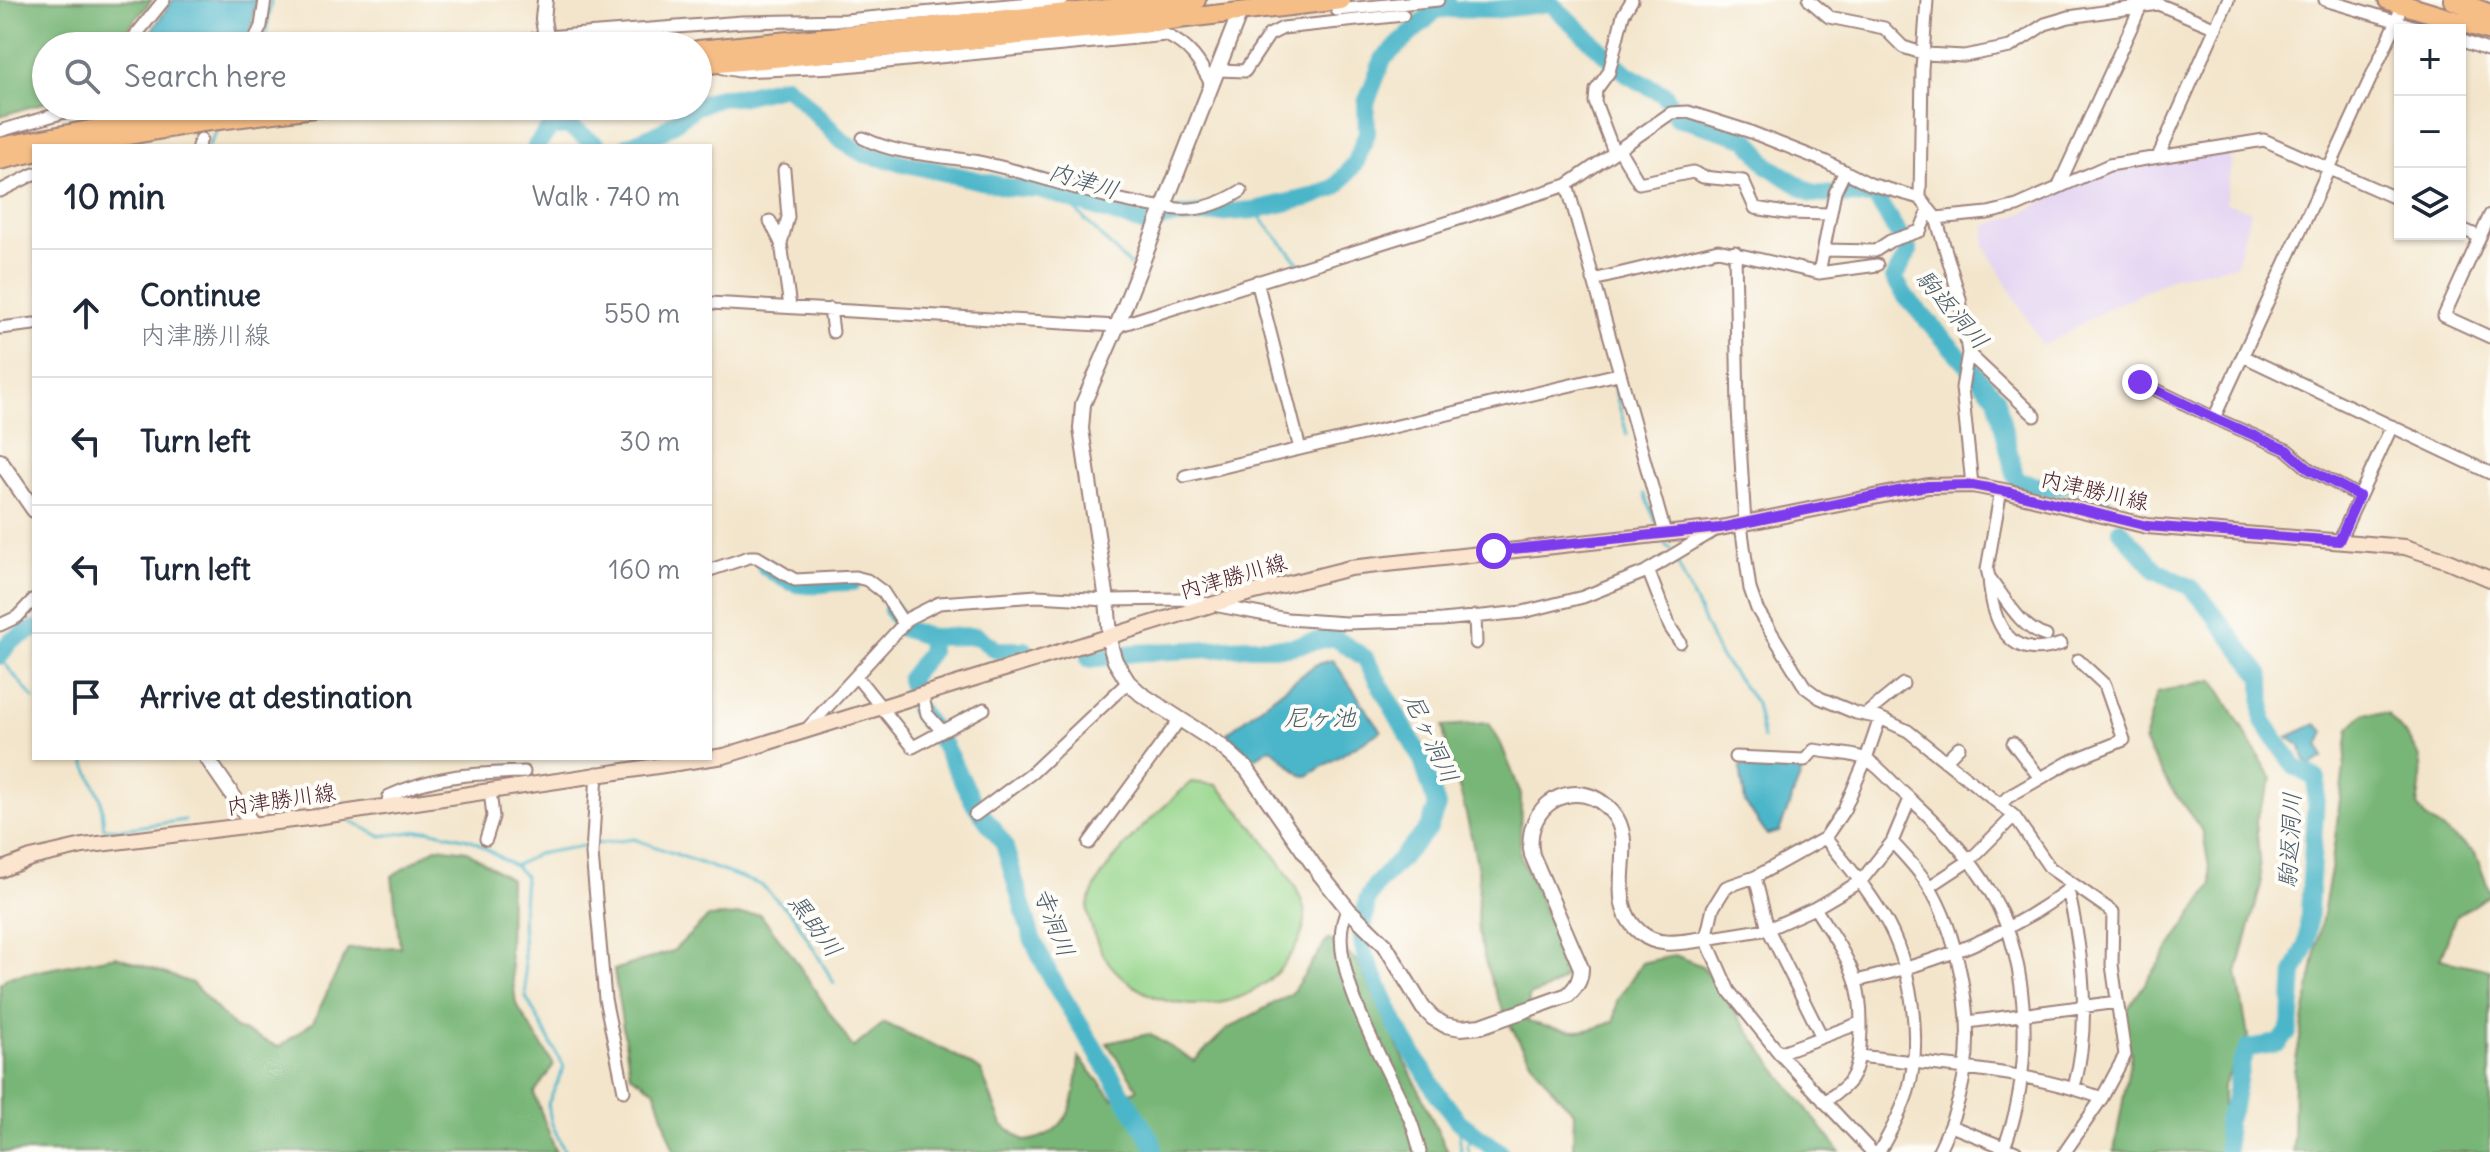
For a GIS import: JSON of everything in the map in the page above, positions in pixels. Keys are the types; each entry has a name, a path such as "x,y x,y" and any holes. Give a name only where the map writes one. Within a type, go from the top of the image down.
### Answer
{"highway":[{"path":"712,59 1196,0"},
{"path":"2453,0 2490,14"},
{"path":"712,59 1339,5"},
{"path":"2395,11 2490,31"},
{"path":"0,147 143,120"},
{"path":"78,144 219,120"},
{"path":"0,160 32,152"}],"main road":[{"name":"内津勝川線","path":"712,758 922,694 1112,648 1213,604 1350,568 1720,528 1928,486 1972,485 2001,490 2147,526 2405,547 2490,579"},
{"name":"内津勝川線","path":"0,870 31,858 83,846 387,806 490,790 525,778 597,773 635,763 695,760"}],"street":[{"path":"140,32 164,0"},
{"path":"258,32 265,0"},
{"path":"545,0 545,32"},
{"path":"611,32 742,22 846,20 1063,0"},
{"path":"1339,5 1438,0"},
{"path":"1632,0 1623,15 1609,72 1596,90 1595,102 1617,151 1639,183 1693,172 1703,177 1743,181 1755,208 1786,213 1830,214"},
{"path":"1809,0 1829,17 1884,28 1903,47 1925,54 1964,56 2010,47 2045,24 2057,20 2158,4 2216,28"},
{"path":"1920,198 1922,69 1927,0"},
{"path":"2158,157 2228,0"},
{"path":"2325,0 2395,11 2416,24"},
{"path":"2059,185 2141,6"},
{"path":"2214,418 2329,168 2395,11"},
{"path":"1240,12 1117,326 1083,404 1081,429 1112,648 1128,682 1141,694 1220,745 1246,768 1319,873 1392,956 1423,1008 1445,1025 1461,1028 1481,1026 1568,995 1581,978 1581,968 1529,843 1534,819 1541,810 1562,796 1589,796 1618,819 1623,838 1621,895 1624,910 1640,933 1664,944 1768,929 1815,908 1861,881 1892,842 1910,799"},
{"path":"1218,70 1245,71 1269,35 1283,28 1403,15"},
{"path":"712,63 739,71 835,67 1166,35 1193,52 1212,86"},
{"path":"2466,42 2490,51"},
{"path":"712,303 1117,326 1567,185 1671,113 1688,112 1761,136 1870,184 1920,198 1933,214 1960,299 1968,353 1962,388 1972,485"},
{"path":"0,131 37,120"},
{"path":"863,138 897,152 985,163 1107,198 1180,210 1204,208 1225,201 1241,191"},
{"path":"1933,214 1988,213 2017,206 2109,165 2264,140 2394,197"},
{"path":"781,243 788,217 784,170"},
{"path":"1819,273 1835,192 1845,171"},
{"path":"0,191 32,175"},
{"path":"1567,185 1665,533"},
{"path":"1824,250 1875,251 1890,241 1920,231 1933,214"},
{"path":"2490,215 2444,316 2490,337"},
{"path":"770,221 781,243 790,307"},
{"path":"2466,231 2480,237"},
{"path":"1593,280 1718,250 1819,273 1877,265"},
{"path":"1735,252 1743,524 1750,589 1757,609 1805,687 1820,698 1908,731 2014,816 2050,868 2070,888 2113,912 2112,965 2125,1055 2102,1098 2065,1152"},
{"path":"1257,281 1300,449"},
{"path":"830,309 833,332"},
{"path":"0,328 32,324"},
{"path":"1968,353 2035,416"},
{"path":"2243,356 2490,473"},
{"path":"1185,476 1618,374"},
{"path":"2140,382 2287,450 2309,469 2359,496"},
{"path":"2339,541 2392,426"},
{"path":"0,461 32,507"},
{"path":"2001,490 1987,569 1998,625 2016,643 2039,649 2061,644"},
{"path":"804,731 909,618 939,603 1037,596 1107,600 1182,599 1287,619 1346,623 1523,612 1583,597 1648,570 1720,528"},
{"path":"712,569 757,557 795,580 855,577 867,580 890,600 904,624"},
{"path":"1648,570 1670,627 1680,642"},
{"path":"1989,577 2033,633 2046,636"},
{"path":"0,625 17,617 32,601"},
{"path":"1475,616 1476,643"},
{"path":"2000,805 2069,762 2124,740 2105,685 2078,660"},
{"path":"856,676 913,747 984,709"},
{"path":"975,815 1033,772 1128,682"},
{"path":"1865,715 1903,684"},
{"path":"922,694 927,714 942,731"},
{"path":"1872,1152 1779,1053 1729,991 1706,939 1713,908 1726,887 1755,877 1825,838 1844,810 1880,718"},
{"path":"1089,843 1180,719"},
{"path":"2013,743 2040,778"},
{"path":"1945,761 1959,747"},
{"path":"1735,757 1805,760 1814,750 1866,759 1945,830 1993,895 2020,974 2024,1045 2008,1150 1951,1126"},
{"path":"208,760 253,825"},
{"path":"387,806 389,796 416,784 456,775 525,778 523,760"},
{"path":"597,773 592,854 605,999 624,1091"},
{"path":"486,839 493,817 490,790"},
{"path":"1929,887 1970,860 2014,816"},
{"path":"1825,838 1861,881 1886,920 1905,970 1915,1019 1909,1089 1879,1152"},
{"path":"1892,842 1929,887 1956,953 1968,1022 1966,1070 1951,1126 1938,1152"},
{"path":"1755,877 1768,929 1822,1037"},
{"path":"1856,981 1905,970 1956,953 2039,912 2070,888"},
{"path":"2070,888 2084,1005 2081,1060 2074,1088"},
{"path":"1815,908 1856,981 1860,1023 1860,1056 1849,1082 1824,1102"},
{"path":"1348,909 1342,932 1349,977 1366,1030 1409,1117 1420,1152"},
{"path":"1968,1022 2117,1002"},
{"path":"1779,1053 1860,1023"},
{"path":"1860,1056 2021,1078 2074,1088 2102,1098"}],"shaded area":[{"path":"2228,152 2231,162 2226,203 2251,211 2236,265 2176,276 2106,310 2043,346 1985,247 1985,226 2023,213 2107,172"}],"green space":[{"path":"0,0 152,0 125,32 32,32 32,106 0,116"},
{"path":"2214,680 2272,779 2256,820 2261,885 2237,973 2248,1036 2223,1087 2223,1152 2114,1152 2131,1055 2123,1016 2212,885 2203,832 2168,784 2144,742 2157,692"},
{"path":"2365,713 2387,714 2415,747 2421,765 2417,806 2425,817 2475,853 2490,892 2490,895 2456,916 2440,959 2490,970 2490,1152 2293,1152 2294,1071 2331,870 2349,728"},
{"path":"1489,723 1521,794 1520,855 1570,968 1558,983 1529,996 1528,1022 1571,1031 1602,1026 1614,1021 1617,1000 1642,963 1675,955 1702,966 1840,1152 1573,1152 1574,1112 1540,1073 1512,1028 1491,980 1478,930 1478,869 1443,726"},
{"path":"1191,782 1217,785 1227,796 1294,884 1305,914 1304,928 1296,947 1263,985 1238,998 1210,1004 1182,1004 1154,997 1129,983 1109,963 1095,937 1088,911 1091,896 1109,865 1135,835"},
{"path":"437,847 467,851 510,879 509,952 516,1004 554,1065 534,1093 556,1152 0,1152 0,984 8,977 116,956 192,983 234,1027 279,1047 313,1022 348,949 400,947 392,876"},
{"path":"760,914 792,955 853,1048 884,1023 947,1051 981,1071 1002,1125 1025,1141 1053,1131 1062,1122 1073,1099 1079,1057 1113,1099 1138,1089 1107,1043 1149,1034 1194,1061 1227,1029 1291,994 1328,939 1358,962 1448,1152 674,1152 655,1090 630,1074 614,970 673,951 708,917"}],"water":[{"path":"173,0 256,0 249,32 151,32"},
{"name":"尼ヶ池","path":"1333,660 1381,731 1307,776 1301,775 1271,748 1253,759 1227,733 1315,665"},
{"path":"2316,724 2325,732 2319,745 2323,758 2310,766 2301,746 2288,737"},
{"path":"1740,766 1798,770 1801,774 1779,832 1767,835 1745,803"}],"waterway":[{"path":"266,32 271,0"},
{"name":"内津川","path":"712,100 785,86 842,141 864,154 1007,187 1039,189 1148,225 1166,217 1254,210 1311,197 1336,187 1356,162 1367,133 1366,103 1383,59 1447,0"},
{"name":"駒返洞川","path":"1440,9 1493,10 1550,3 1628,75 1665,95 1676,117 1748,139 1768,166 1813,194 1875,196 1909,251 1894,278 1906,297 1996,397 2015,477 2021,482 2049,489 2071,483 2090,487 2105,507"},
{"name":"内津川","path":"632,144 663,131 678,120"},
{"name":"内津川","path":"538,144 551,126 569,126 595,144"},
{"path":"209,144 217,130"},
{"path":"1061,195 1130,266"},
{"path":"1254,210 1299,263"},
{"path":"1613,384 1627,434"},
{"path":"1644,494 1656,522"},
{"name":"駒返洞川","path":"2120,530 2157,571 2190,587 2202,599 2262,677 2263,721 2295,767 2317,779 2307,944 2294,973 2288,1032 2280,1043 2248,1048 2226,1122 2227,1152"},
{"path":"1665,544 1671,549"},
{"path":"1675,558 1719,655 1756,703 1763,739"},
{"name":"尼ヶ洞川","path":"765,566 799,584 853,582"},
{"name":"尼ヶ洞川","path":"892,610 904,629 929,637 977,636 996,650 1025,650"},
{"name":"内津川","path":"0,656 10,641 32,630"},
{"name":"寺洞川","path":"911,686 909,679 930,652 929,637"},
{"name":"尼ヶ洞川","path":"1089,659 1135,653 1289,647 1334,637 1365,658 1421,758 1437,806 1429,828 1375,886 1367,900 1362,940 1365,956 1398,1029 1437,1093 1458,1121 1500,1152"},
{"path":"0,658 32,697"},
{"name":"寺洞川","path":"917,708 943,744 974,803 1004,844 1032,938 1051,978 1152,1142 1154,1152"},
{"path":"84,760 101,799 104,828 121,829 185,820"},
{"path":"351,821 380,836 428,830 472,840 514,866 537,854 587,845"},
{"name":"黒助川","path":"595,844 634,839 761,885 794,916 834,983"},
{"path":"514,866 525,876 522,919 526,997 564,1067 548,1104 551,1122 565,1152"},
{"path":"1458,1121 1461,1152"},
{"path":"1469,1152 1467,1145 1474,1134"}],"route":[{"path":"1494,551 1720,528 1898,491 1928,486 1972,485 2147,526 2339,541 2359,496 2309,469 2287,450 2140,382"}]}
